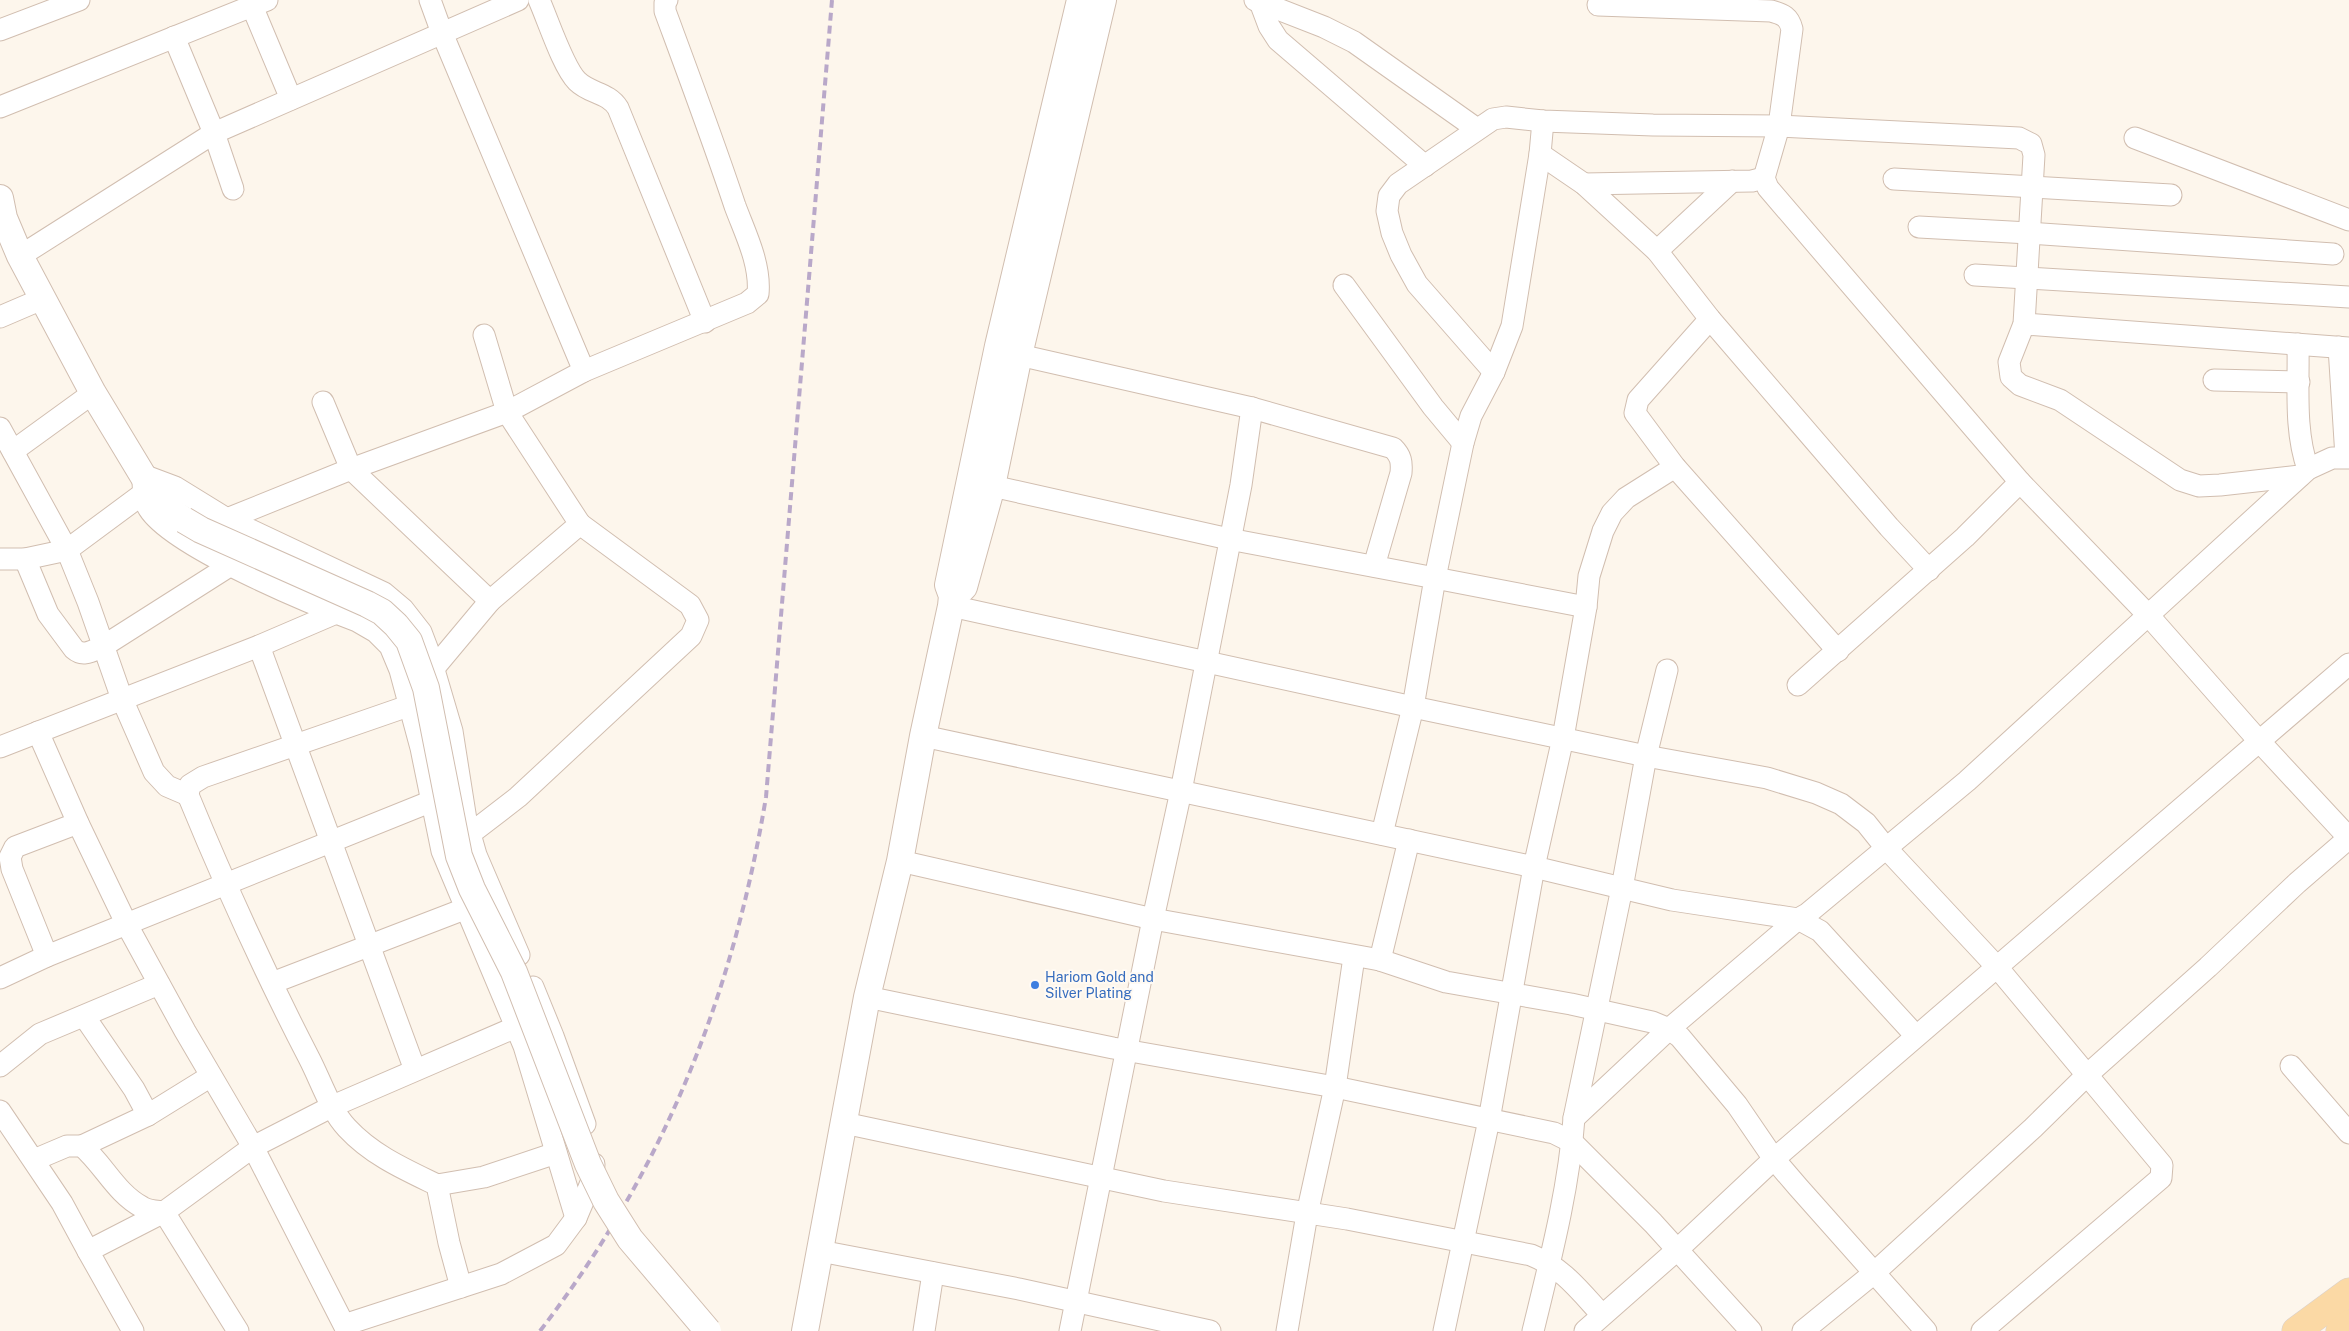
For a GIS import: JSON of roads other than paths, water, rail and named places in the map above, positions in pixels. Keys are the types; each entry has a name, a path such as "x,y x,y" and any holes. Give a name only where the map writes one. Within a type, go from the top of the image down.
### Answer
{"main road":[{"path":"2296,1331 2349,1292"},
{"path":"2340,1331 2349,1324"}],"street":[{"path":"0,30 78,0"},
{"path":"430,0 442,33 584,371"},
{"path":"20,256 214,133 518,0"},
{"path":"539,0 572,75 586,88 613,100 618,108 705,322"},
{"path":"227,519 351,469 507,412 584,371 705,322 747,303 758,294 759,282 717,152 666,11 665,3 667,0"},
{"path":"805,1331 867,997 900,861 952,601 948,585 998,346 1080,0"},
{"path":"952,601 964,587 992,486 1019,355 1103,0"},
{"path":"1258,1 1324,26 1354,42 1477,129"},
{"path":"1258,1 1269,26 1278,40 1425,166"},
{"path":"0,107 260,3 292,99"},
{"path":"1598,5 1783,14 1790,20 1792,29 1779,126 1764,178 1774,195 2020,482 2149,616 2259,741 2349,838 2297,883 2208,967 2087,1075 2033,1128 1874,1272 1803,1331"},
{"path":"174,37 214,133 233,189"},
{"path":"1494,372 1417,284 1392,233 1387,211 1389,196 1398,184 1493,119 1506,117 1543,121 1779,126 2019,138 2030,144 2034,155 2024,324 2010,362 2011,377 2020,385 2060,400 2180,480 2200,486 2304,472"},
{"path":"1382,834 1413,708 1435,578 1463,443 1471,416 1494,372 1512,326 1540,154 1543,121"},
{"path":"2135,138 2349,220"},
{"path":"1540,154 1584,184 1657,251 1710,319 1929,570"},
{"path":"1584,184 1752,181 1764,178"},
{"path":"1894,179 2032,185 2172,195"},
{"path":"1657,251 1732,181"},
{"path":"1,212 20,256 42,299 143,484 148,508 164,525 186,541 230,565 357,621 376,632 390,646 400,670 410,705 442,851 516,1027 536,1084 576,1218"},
{"path":"1919,228 2029,233 2334,254"},
{"path":"1975,275 2349,298"},
{"path":"1344,284 1433,407 1463,443"},
{"path":"0,317 42,299"},
{"path":"1710,319 1638,400 1635,413 1675,468 1838,651"},
{"path":"1574,1118 1669,1029 1798,918 1807,914 1967,781 2304,472 2322,461 2347,458 2344,348 2024,324"},
{"path":"470,834 518,797 691,636 696,629 698,620 690,606 580,524 507,412 484,335"},
{"path":"2298,344 2300,434 2304,472"},
{"path":"1019,355 1252,408 1393,448 1399,454 1402,462 1401,473 1374,566"},
{"path":"2214,380 2299,382"},
{"path":"13,451 93,393"},
{"path":"323,402 351,469 490,601"},
{"path":"1070,1331 1153,919 1181,791 1241,485 1252,408"},
{"path":"0,428 67,550 88,602 102,647 154,772 167,786 188,795"},
{"path":"1444,1331 1489,1120 1513,994 1534,867 1563,738 1586,607 1589,576 1603,531 1612,513 1626,498 1675,468"},
{"path":"1798,685 1929,570 2020,482"},
{"path":"143,484 168,509 201,530 348,594 382,612 396,625 409,642 426,688 459,856 472,889 521,990 578,1141 606,1201 630,1240 708,1331"},
{"path":"0,559 25,559 67,550 143,484 175,487 227,519 384,593 403,609 421,632 434,668 452,731 470,834 476,856 553,1036 580,1108 592,1148 595,1167 593,1178 576,1218 556,1244 501,1274 338,1328 253,1146 211,1076 127,925 78,823 38,732"},
{"path":"992,486 1229,539 1586,607"},
{"path":"434,668 490,601 580,524"},
{"path":"25,559 48,614 74,649 78,653 84,654 102,647 230,565"},
{"path":"952,601 1205,662 1413,708 1646,756 1767,778 1816,793 1841,804 1866,823 1886,848 1996,967 2162,1165 2161,1178 1982,1331"},
{"path":"0,747 259,646 336,613"},
{"path":"259,646 415,1070"},
{"path":"1585,1331 1677,1250 1774,1159 2349,664"},
{"path":"1533,1331 1550,1263 1572,1142 1574,1118 1622,888 1646,756 1667,670"},
{"path":"410,705 203,777 190,785 188,795 224,884 333,1106 346,1127 388,1162 437,1185 484,1177 556,1153"},
{"path":"924,736 1534,867 1672,900 1798,918 1820,930 1916,1036"},
{"path":"0,978 47,956 432,801"},
{"path":"47,956 12,869 10,857 15,847 78,823"},
{"path":"1380,960 1409,840"},
{"path":"900,861 1153,919 1354,957 1380,960 1446,982 1597,1009 1652,1022 1669,1029 1680,1037 1737,1105 1774,1159 1926,1331"},
{"path":"272,983 467,908"},
{"path":"1287,1331 1307,1214 1335,1087 1354,957"},
{"path":"0,1066 40,1034 159,984"},
{"path":"867,997 1127,1050 1335,1087 1554,1133 1572,1142 1653,1223 1751,1331"},
{"path":"84,1016 134,1089 148,1115"},
{"path":"88,1251 164,1212 253,1146 333,1106 516,1027"},
{"path":"2291,1066 2349,1133"},
{"path":"34,1160 67,1146 82,1146 148,1115 211,1076"},
{"path":"0,1111 62,1203 134,1331"},
{"path":"844,1123 1164,1192 1307,1214 1531,1255 1550,1263 1564,1274 1602,1315"},
{"path":"82,1146 93,1156 122,1192 143,1208 164,1212 238,1331"},
{"path":"437,1185 461,1287"},
{"path":"820,1252 933,1273 1210,1331"},
{"path":"924,1331 933,1273"}],"railway":[{"path":"540,1331 584,1270 623,1208 657,1144 687,1078 713,1011 734,942 752,870 766,797 832,0"}],"place":[{"name":"Hariom Gold and Silver Plating","path":"1035,985"}]}
